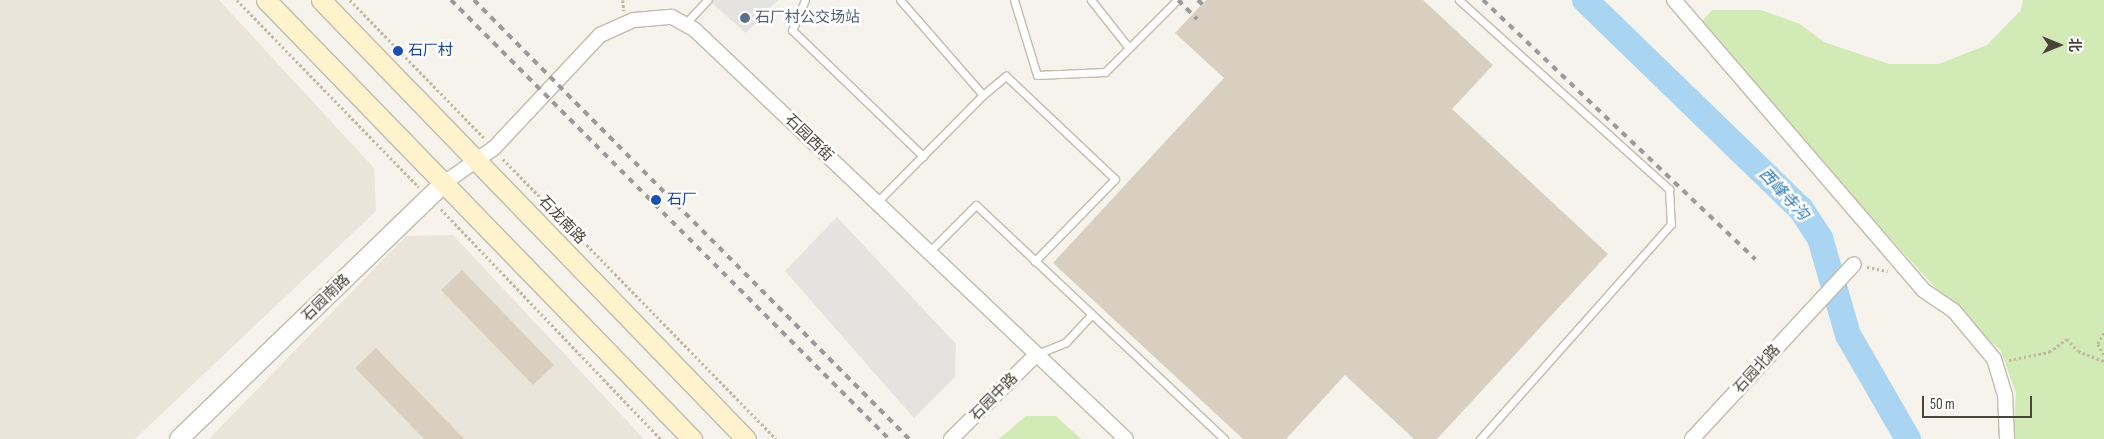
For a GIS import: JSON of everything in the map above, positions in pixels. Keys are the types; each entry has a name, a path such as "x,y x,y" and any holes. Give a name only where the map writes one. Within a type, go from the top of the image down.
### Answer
{"main road":[{"path":"266,0 692,439"},
{"name":"石龙南路","path":"321,0 746,439"}],"street":[{"path":"1674,0 1765,109 1897,255 1907,273 1923,290 1954,312 1994,359 2005,395 2007,439"},
{"name":"石园西街","path":"476,161 494,148 607,30 653,16 672,17 685,24 877,202 1126,439"},
{"name":"石园南路","path":"179,439 429,197 444,183 476,161"},
{"name":"石园北路","path":"1692,439 1854,264"},
{"name":"石园中路","path":"951,439 1036,355"}],"lane":[{"path":"685,24 707,0"},
{"path":"805,0 792,30 923,156"},
{"path":"900,0 983,95"},
{"path":"1014,0 1037,75 1105,72 1177,0"},
{"path":"1091,0 1129,48"},
{"path":"1459,0 1669,189 1671,224 1480,439"},
{"path":"877,202 983,95 1006,76 1115,179 1035,261"},
{"path":"929,252 976,204 1224,439"},
{"path":"1036,355 1066,342 1091,315"}],"path":[{"path":"237,0 662,439"},
{"name":"石龙南路","path":"350,0 776,439"},
{"path":"1854,264 1907,273"},
{"path":"2104,333 2098,344 2104,355"},
{"path":"1994,359 2048,352 2067,339 2078,351 2104,361"}],"shaded area":[{"path":"0,0 219,0 374,168 376,211 135,439 0,439"},
{"name":"石厂村公交场站","path":"708,0 778,0 746,33"},
{"path":"837,217 956,344 955,377 914,418 785,271"},
{"path":"453,235 644,439 209,439 406,236"}],"green space":[{"path":"2023,0 2104,0 2104,439 2013,439 2016,393 2000,349 1973,329 1697,27 1712,10 1761,10 1800,24 1824,42 1889,64 1939,64 1987,45 2021,10"},
{"path":"1026,416 1056,416 1081,439 999,439"}],"building":[{"path":"1206,0 1423,0 1493,65 1452,109 1608,254 1437,439 1414,439 1345,375 1286,439 1243,439 1053,263 1224,78 1175,33"},
{"path":"462,270 554,365 533,385 441,290"},
{"path":"376,348 464,439 424,439 355,368"}],"waterway":[{"name":"西峰寺沟","path":"1585,0 1801,209 1820,238 1848,335 1908,439"}],"railway":[{"path":"451,0 889,439"},
{"path":"474,0 909,439"},
{"path":"1178,0 1197,19"},
{"path":"1198,0 1206,8"},
{"path":"1483,0 1755,259"}],"place":[{"name":"石厂村公交场站","path":"745,18"},
{"name":"石厂村","path":"398,51"},
{"name":"石厂","path":"656,200"}]}
